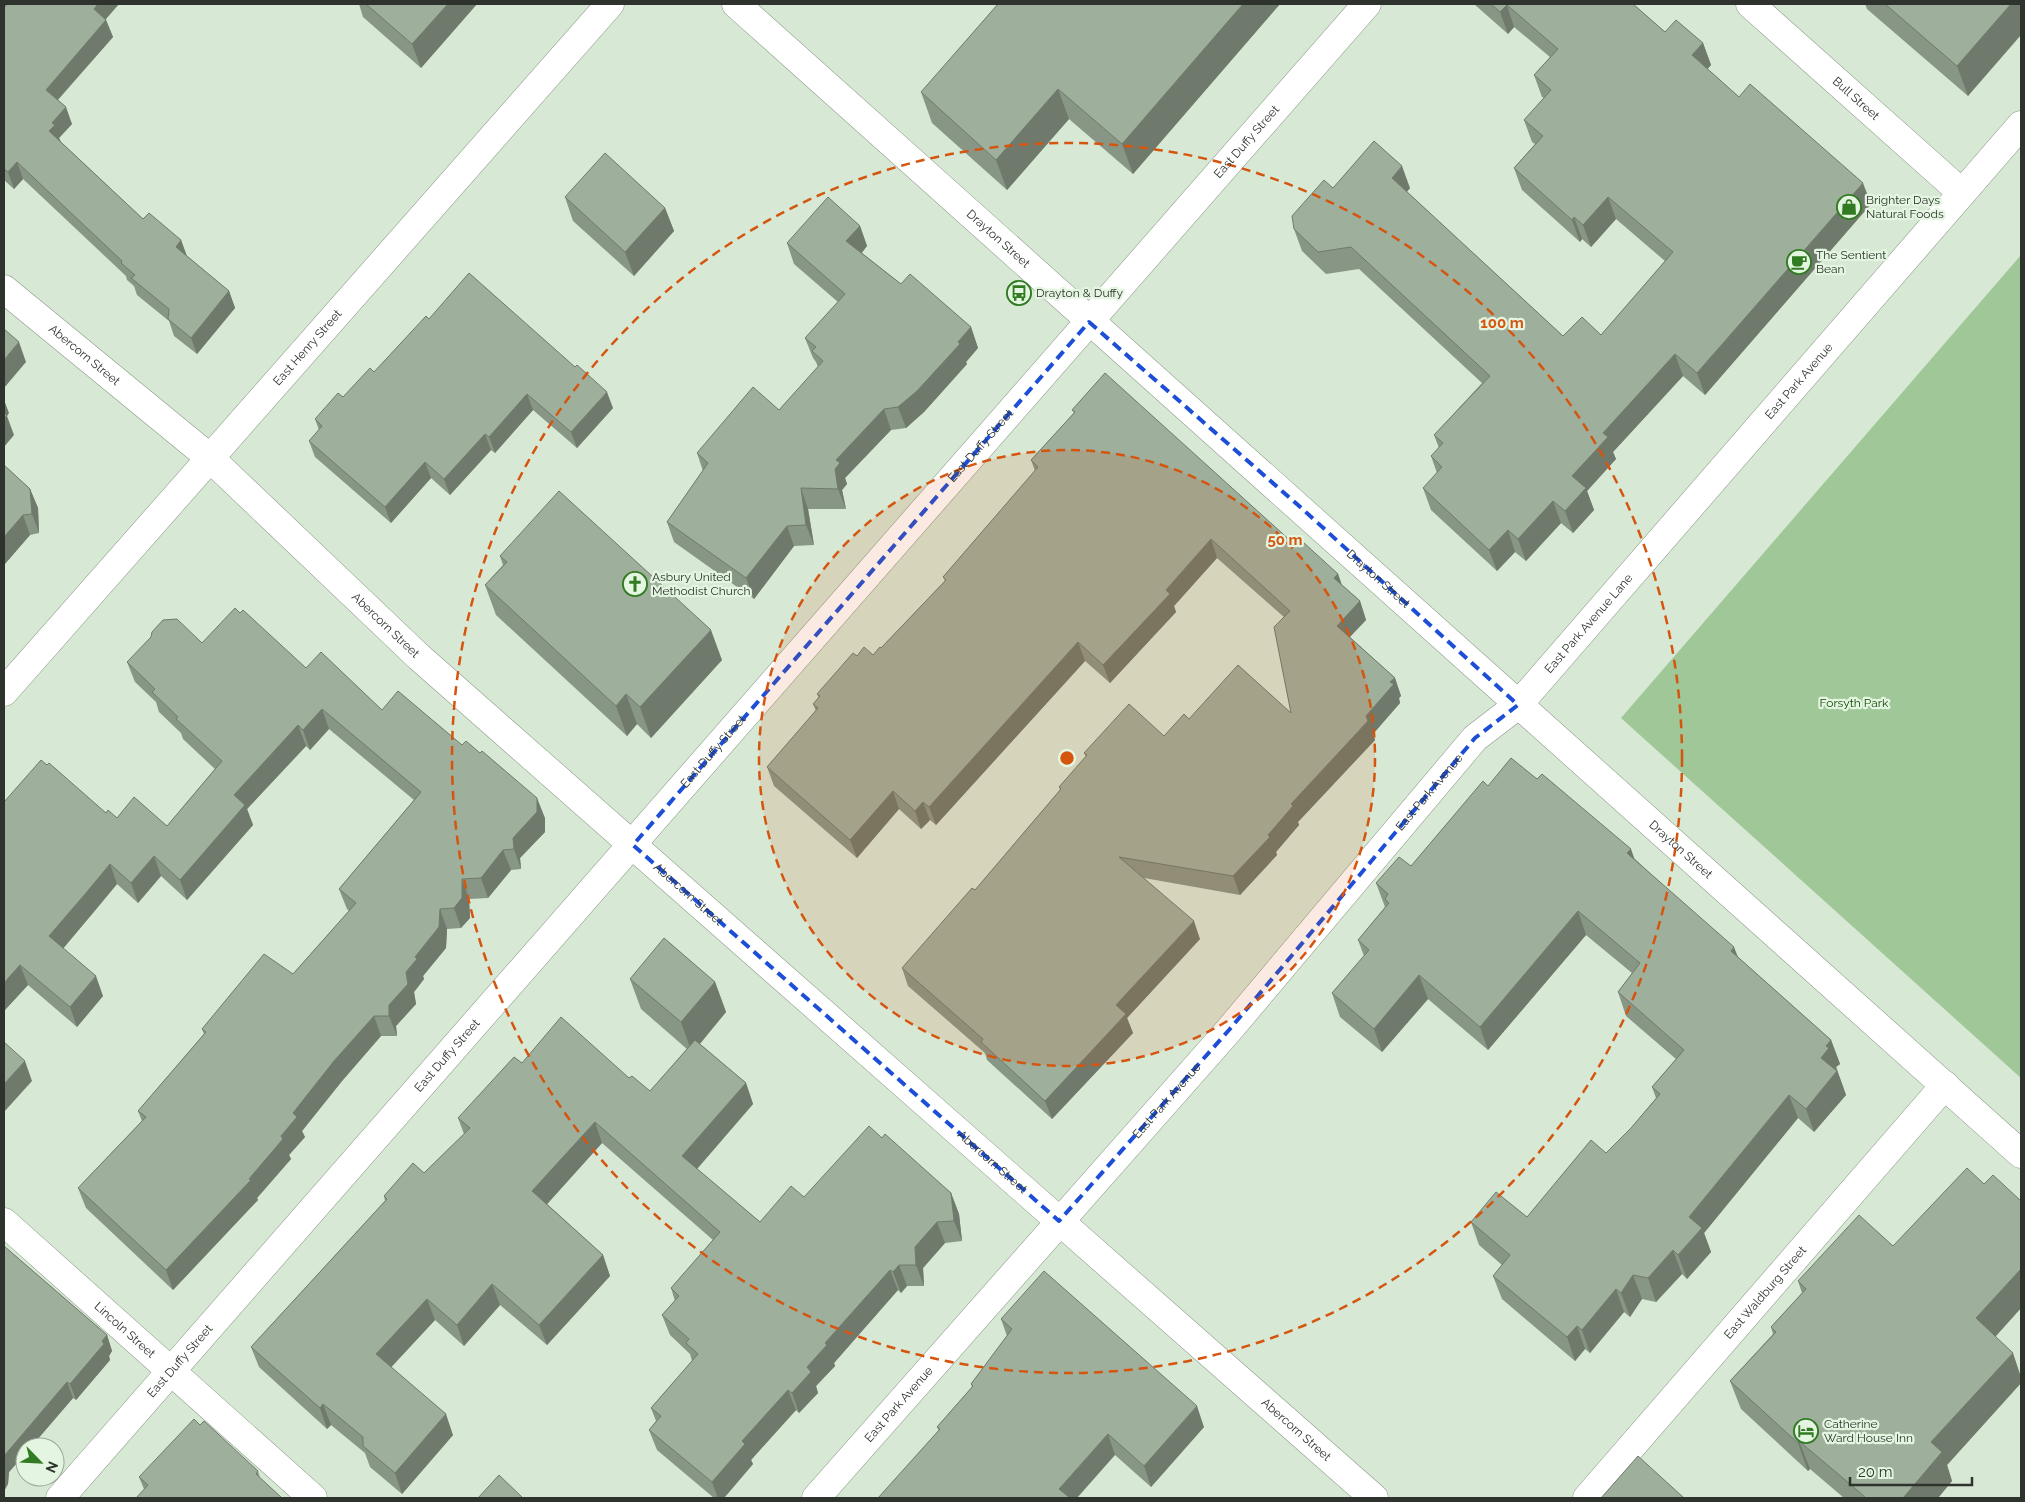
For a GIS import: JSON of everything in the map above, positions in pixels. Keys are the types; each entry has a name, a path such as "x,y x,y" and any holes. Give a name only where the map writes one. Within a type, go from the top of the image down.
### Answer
{"street":[{"name":"East Henry Street","path":"4,692 610,4"},
{"name":"Drayton Street","path":"736,4 1089,322 1298,505 1518,706 2021,1154"},
{"name":"East Duffy Street","path":"60,1498 1367,4"},
{"name":"Bull Street","path":"1750,4 1962,193"},
{"path":"1962,193 2021,125"},
{"name":"East Park Avenue","path":"1659,544 1962,193"},
{"name":"Abercorn Street","path":"4,289 210,458 419,656 1374,1498"},
{"name":"East Park Avenue Lane","path":"1518,706 1659,544"},
{"name":"East Park Avenue","path":"816,1498 1229,1030 1475,738 1518,706"},
{"name":"East Waldburg Street","path":"1587,1498 1945,1085"},
{"name":"Lincoln Street","path":"4,1222 314,1498"}],"highlighted area":[{"path":"1089,322 1298,505 1518,705 1475,738 1229,1030 1059,1221 633,845"}],"green space":[{"name":"Forsyth Park","path":"2021,255 2021,1078 1621,718"}],"building":[{"path":"7,4 98,4 94,9 106,20 46,90 66,107 52,123 55,125 49,131 143,219 149,213 181,240 176,247 229,291 191,338 168,319 169,309 131,278 135,275 121,263 122,261 17,162 8,172 4,169 4,8"},
{"path":"366,4 448,4 412,44"},
{"path":"998,4 1243,4 1122,144 1058,89 996,160 921,92"},
{"path":"1491,4 1633,4 1665,32 1676,20 1703,43 1692,55 1739,97 1750,84 1863,183 1697,373 1675,354 1603,433 1608,437 1572,476 1586,488 1565,511 1553,501 1518,539 1508,530 1489,550 1423,488 1442,467 1431,456 1443,443 1434,435 1490,376 1351,247 1318,252 1294,229 1292,216 1324,180 1333,188 1374,141 1402,166 1392,178 1563,336 1582,317 1601,335 1673,252 1608,197 1583,225 1574,217 1572,220 1514,168 1543,136 1524,120 1551,90 1534,75 1558,49 1507,5 1500,12"},
{"path":"1885,4 2011,4 1957,66"},
{"path":"605,153 665,208 625,252 565,197"},
{"path":"828,197 860,226 846,241 901,284 910,274 971,327 958,342 960,344 917,391 898,407 884,409 836,460 840,463 835,469 838,489 801,488 806,525 787,526 746,578 667,522 708,463 697,453 753,387 779,410 823,361 812,351 816,347 805,338 845,294 787,243"},
{"path":"469,273 575,367 577,365 607,392 571,432 527,394 489,437 485,434 444,479 425,462 385,507 309,441 322,426 315,419 338,393 343,397 370,368 374,372 426,316 429,319"},
{"path":"4,329 19,342 4,360"},
{"path":"1105,373 1294,544 1303,542 1338,574 1334,578 1360,601 1337,626 1395,678 1390,682 1394,684 1366,716 1368,721 1291,804 1293,806 1268,835 1270,837 1233,876 1119,857 1194,921 1116,1005 1126,1014 1045,1101 981,1042 983,1039 902,968 972,888 975,890 1061,789 1059,787 1087,755 1084,753 1129,704 1164,736 1184,714 1189,719 1238,665 1291,713 1274,627 1290,611 1211,539 1166,590 1170,594 1103,665 1078,642 929,807 923,802 915,811 893,791 850,840 767,767 818,708 813,704 820,696 817,694 853,653 857,656 864,647 873,655 946,580 943,577 1038,467 1031,460 1075,412 1072,410"},
{"path":"4,465 30,489 32,514 23,515 4,537"},
{"path":"559,491 711,630 640,707 626,694 616,706 485,585 507,562 500,556"},
{"path":"235,608 240,613 243,610 306,668 321,652 382,710 398,691 462,745 466,741 480,753 482,751 537,798 537,812 513,838 514,849 503,850 481,878 462,879 462,898 454,908 440,909 439,927 415,957 417,959 406,972 408,984 389,1005 389,1016 374,1016 334,1061 293,1113 297,1117 281,1136 283,1139 249,1179 251,1180 166,1270 78,1188 146,1117 138,1111 206,1032 202,1029 264,954 293,974 356,903 339,889 421,792 322,709 303,730 298,725 234,795 245,805 180,880 154,856 131,883 110,864 49,936 96,976 70,1007 20,965 4,983 4,802 41,760 47,765 49,763 106,813 108,810 117,818 134,797 167,826 222,761 176,719 178,717 152,692 155,689 127,662 151,637 152,632 163,620 177,619 202,643"},
{"path":"1511,758 1537,779 1542,774 1631,849 1627,853 1734,947 1731,951 1831,1040 1826,1046 1829,1048 1821,1058 1837,1071 1806,1109 1789,1095 1689,1217 1702,1228 1678,1255 1673,1250 1648,1278 1633,1275 1621,1293 1616,1289 1582,1330 1577,1326 1567,1337 1493,1276 1510,1255 1471,1222 1496,1192 1527,1217 1591,1140 1606,1153 1631,1128 1660,1094 1652,1087 1684,1050 1618,992 1640,963 1578,911 1480,1027 1419,975 1374,1029 1332,993 1369,950 1358,940 1389,903 1385,899 1388,894 1376,883 1399,857 1411,866 1483,781 1488,786"},
{"path":"664,938 715,982 681,1022 630,979"},
{"path":"561,1017 629,1078 632,1076 650,1091 695,1040 746,1083 682,1156 760,1222 791,1186 804,1197 869,1126 882,1138 885,1134 951,1193 954,1221 937,1222 915,1247 916,1265 899,1265 893,1272 890,1270 825,1343 827,1345 807,1367 811,1372 792,1393 788,1390 742,1441 745,1444 712,1482 649,1430 661,1416 651,1408 698,1354 686,1343 689,1339 662,1315 679,1296 671,1288 720,1232 595,1122 532,1191 603,1255 539,1325 492,1284 457,1325 427,1299 376,1354 446,1414 395,1473 363,1446 363,1437 323,1404 320,1408 251,1347 387,1199 384,1196 413,1163 424,1173 470,1128 458,1118 514,1057 522,1063"},
{"path":"4,1042 25,1061 4,1084"},
{"path":"1967,1168 1984,1184 1993,1175 2021,1201 2021,1269 1976,1318 2013,1353 1931,1442 1942,1452 1903,1498 1866,1498 1799,1441 1798,1443 1730,1381 1776,1332 1771,1327 1806,1289 1798,1281 1859,1215 1893,1246"},
{"path":"4,1246 107,1335 102,1341 104,1344 70,1384 67,1382 20,1437 15,1437 15,1443 4,1456"},
{"path":"1044,1271 1197,1406 1144,1466 1108,1434 1059,1489 1070,1498 878,1498 940,1429 937,1427 973,1386 971,1384 1012,1329 1001,1319"},
{"path":"194,1419 200,1425 204,1421 258,1471 256,1474 282,1498 136,1498 148,1485 139,1477"},
{"path":"1638,1456 1684,1498 1601,1498"},
{"path":"499,1475 523,1498 478,1498"}],"place":[{"name":"Brighter Days Natural Foods","path":"1849,207"},
{"name":"The Sentient Bean","path":"1799,262"},
{"name":"Drayton & Duffy","path":"1019,293"},
{"name":"Asbury United Methodist Church","path":"635,584"},
{"name":"Catherine Ward House Inn","path":"1806,1431"}]}
